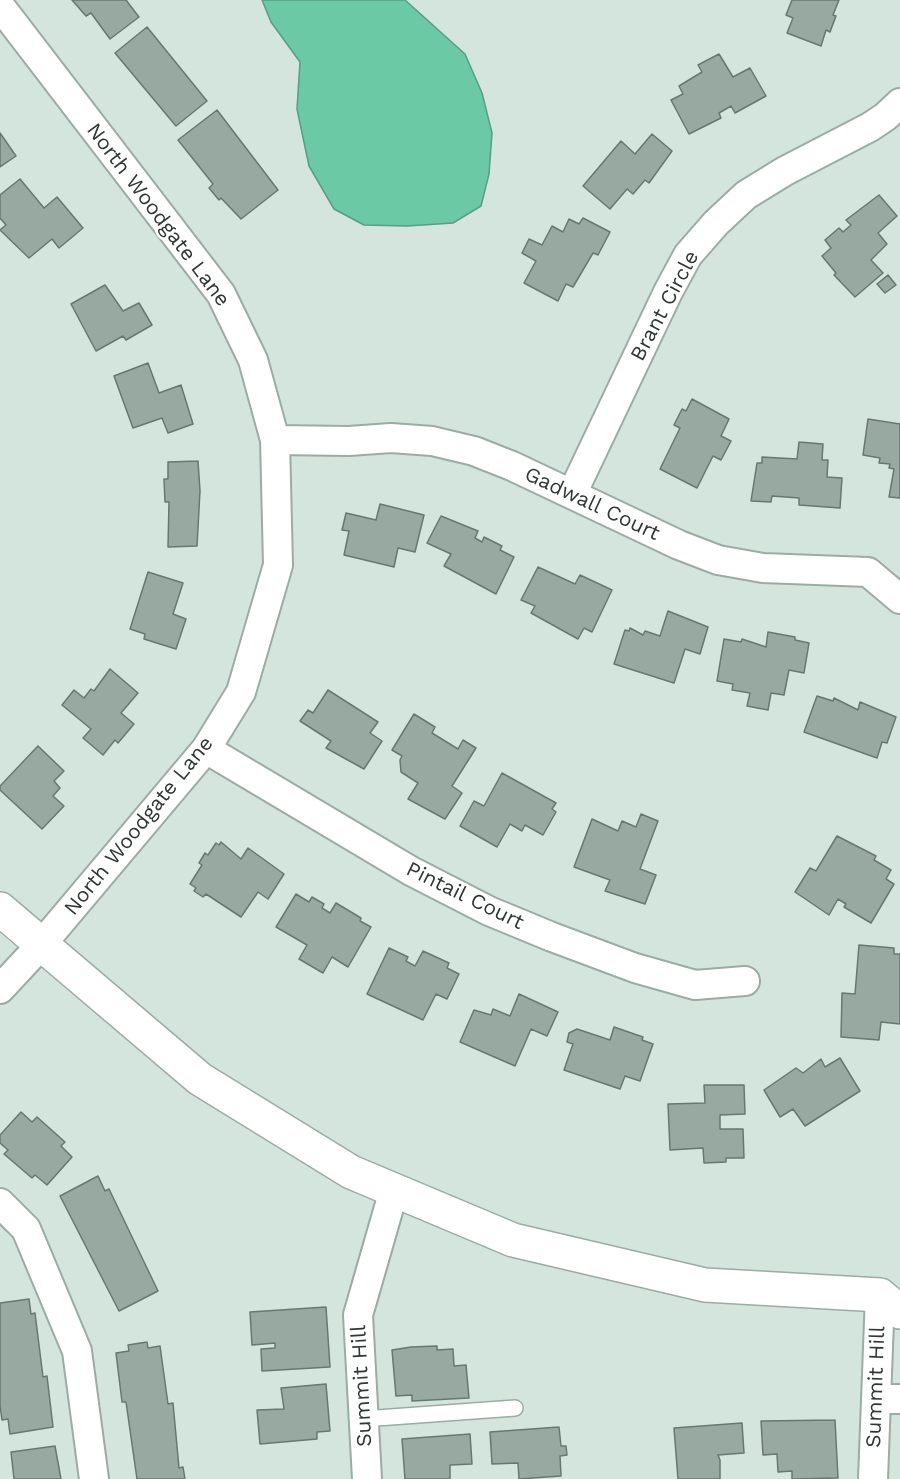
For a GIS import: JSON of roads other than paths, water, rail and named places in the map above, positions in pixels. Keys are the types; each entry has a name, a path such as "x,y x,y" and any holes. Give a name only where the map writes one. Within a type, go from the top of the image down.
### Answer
{"street":[{"name":"North Woodgate Lane","path":"0,6 221,294 253,360 275,440 278,565 241,692 206,749 41,945 0,989"},
{"name":"Brant Circle","path":"572,495 668,292 688,255 716,223 746,195 785,171 870,127 900,103"},
{"name":"Gadwall Court","path":"275,440 349,441 391,438 432,441 474,451 512,466 679,545 718,560 763,568 868,572 900,599"},
{"name":"Pintail Court","path":"206,749 411,871 489,911 625,964 695,985 745,981"},
{"path":"0,909 200,1079 351,1172 513,1240 705,1285 893,1296"},
{"name":"Summit Hill","path":"367,1479 358,1316 394,1190"},
{"path":"0,1203 26,1229 77,1351 94,1479"},
{"name":"Summit Hill","path":"873,1479 888,1399 893,1296"}],"lane":[{"path":"363,1419 515,1408"}]}
